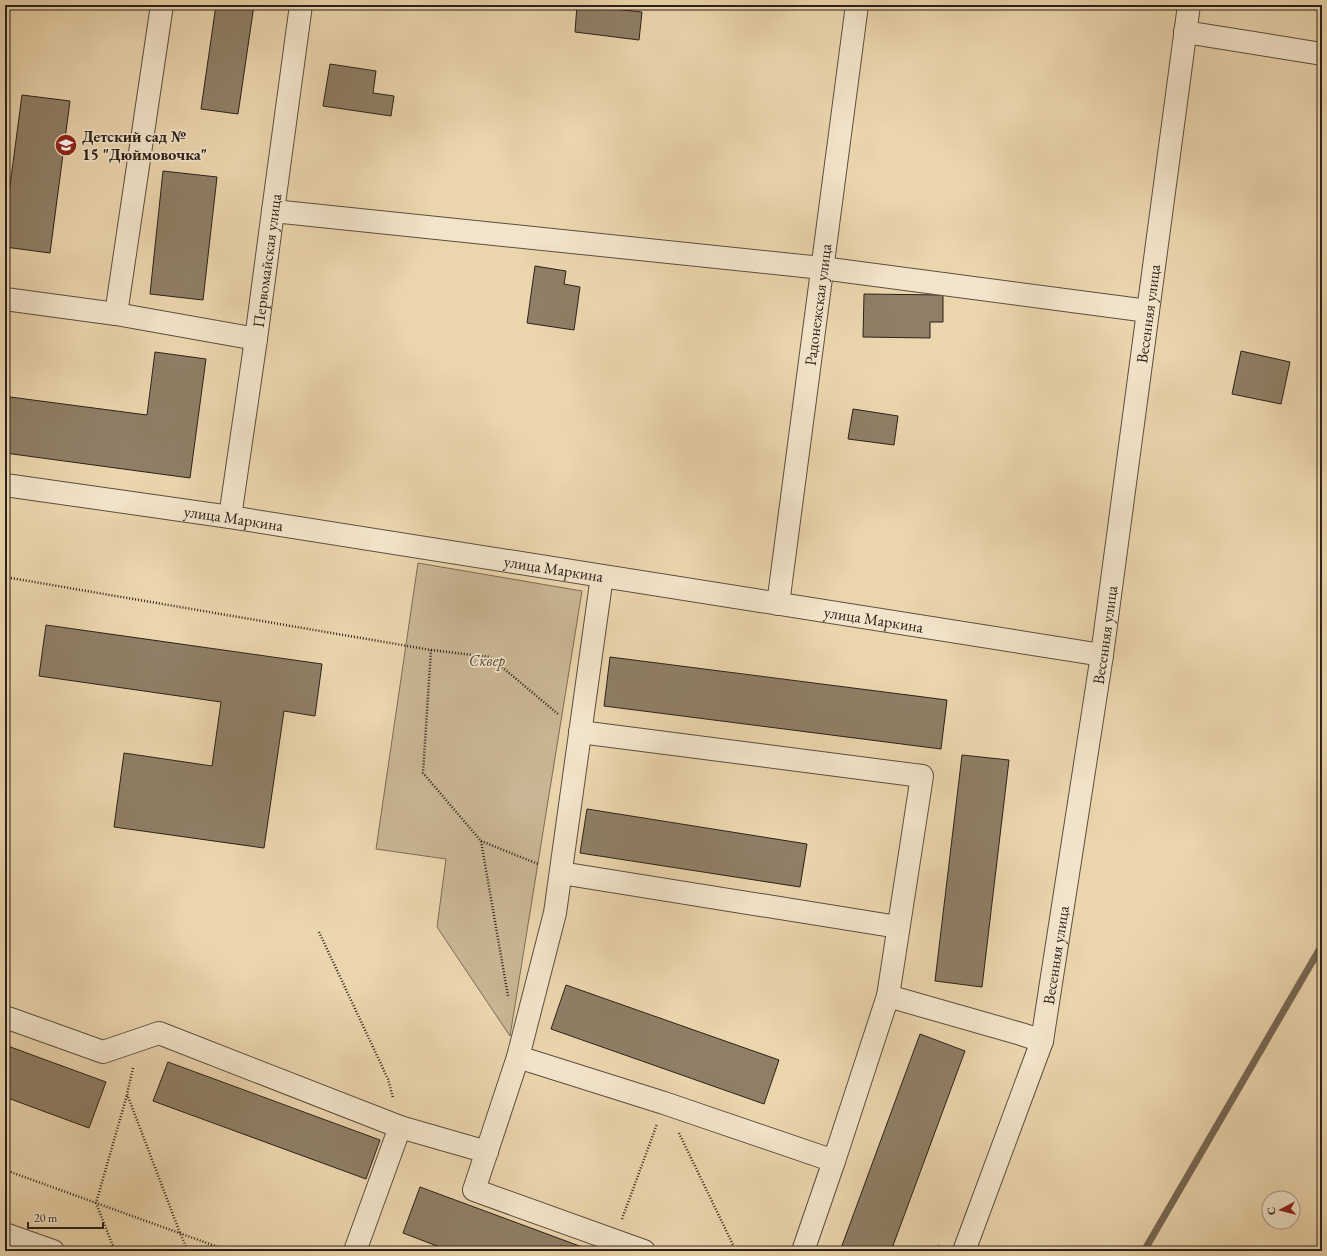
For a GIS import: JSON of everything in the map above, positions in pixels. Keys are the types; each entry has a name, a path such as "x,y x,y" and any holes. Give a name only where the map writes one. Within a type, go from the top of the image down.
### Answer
{"street":[{"path":"116,314 162,5"},
{"name":"Первомайская улица","path":"230,517 256,339 301,5"},
{"name":"Радонежская улица","path":"778,604 857,5"},
{"name":"Весенняя улица","path":"964,1251 1042,1041 1102,655 1189,5"},
{"path":"1185,32 1322,54"},
{"path":"273,211 822,268 1148,310"},
{"path":"5,299 116,314 256,339"},
{"name":"улица Маркина","path":"5,485 230,517 1102,655"},
{"path":"602,576 555,912 518,1057 474,1190 644,1251"},
{"path":"580,732 922,776 888,996 803,1251"},
{"path":"561,873 898,927"},
{"path":"888,996 1042,1041"},
{"path":"5,1017 103,1052 159,1033 400,1128 487,1152"},
{"path":"518,1057 664,1103 834,1160"},
{"path":"354,1251 400,1128"},
{"path":"5,1234 53,1251"}],"path":[{"path":"5,578 431,650 490,657 580,732"},
{"path":"431,650 423,773 481,841 561,873"},
{"path":"481,841 509,1003"},
{"path":"320,932 388,1079 400,1128"},
{"path":"116,1251 96,1203 127,1094 140,1039"},
{"path":"127,1094 188,1251"},
{"path":"615,1240 664,1103"},
{"path":"664,1103 736,1251"},
{"path":"5,1170 229,1251"},
{"path":"937,1251 940,1244"}],"green space":[{"name":"Сквер","path":"418,563 582,591 510,1036 437,927 446,859 376,849"}],"building":[{"path":"216,5 254,5 238,114 201,109"},
{"path":"577,5 642,12 639,40 575,32"},
{"path":"330,64 376,71 373,93 394,96 391,116 323,106"},
{"path":"22,95 70,101 50,253 5,247 5,223"},
{"path":"163,171 217,177 203,300 150,294"},
{"path":"535,266 566,271 564,284 580,287 574,330 527,323"},
{"path":"864,294 943,295 943,322 930,322 930,338 863,337"},
{"path":"1241,351 1290,362 1281,404 1232,394"},
{"path":"155,352 206,359 190,478 5,453 5,437 10,397 147,415"},
{"path":"853,409 898,416 894,445 848,439"},
{"path":"46,625 322,664 315,716 284,711 264,848 114,827 124,753 212,766 221,702 39,676"},
{"path":"610,657 947,700 941,749 604,706"},
{"path":"962,755 1009,760 982,987 935,981"},
{"path":"587,809 807,844 800,887 580,853"},
{"path":"566,985 779,1060 764,1104 551,1029"},
{"path":"920,1034 965,1051 891,1251 840,1251"},
{"path":"5,1045 106,1082 89,1128 5,1097"},
{"path":"168,1062 380,1140 366,1179 153,1101"},
{"path":"420,1187 593,1251 450,1251 403,1233"}],"waterway":[{"path":"1144,1251 1322,945"}],"place":[{"name":"Детский сад № 15 \"Дюймовочка\"","path":"66,145"}]}
